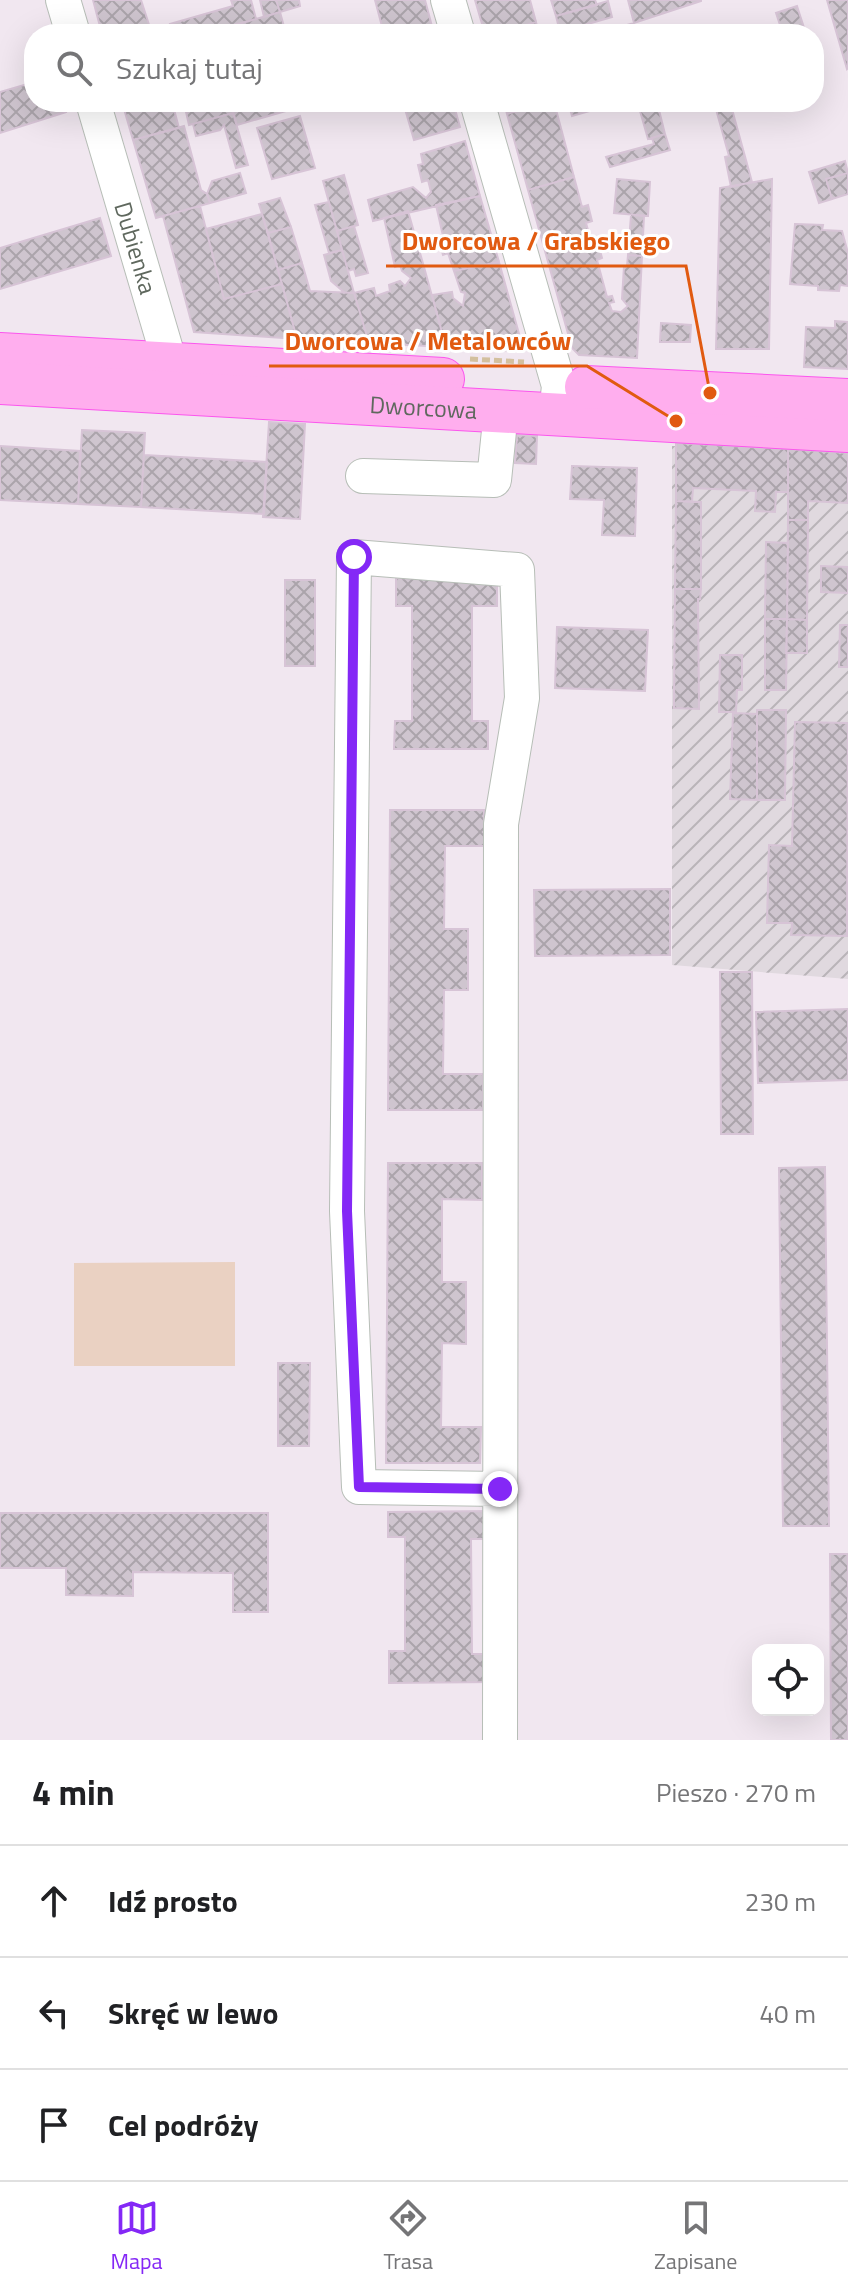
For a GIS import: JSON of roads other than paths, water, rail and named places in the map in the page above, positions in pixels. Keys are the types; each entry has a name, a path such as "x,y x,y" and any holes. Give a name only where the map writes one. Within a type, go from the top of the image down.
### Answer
{"main road":[{"name":"Dworcowa","path":"0,354 170,378 501,411 558,400 848,400"},
{"name":"Dworcowa","path":"0,383 170,378 558,400 848,431"}],"street":[{"path":"63,0 70,24"},
{"path":"448,0 455,24"},
{"name":"Dubienka","path":"96,112 170,378"},
{"path":"480,112 558,400"},
{"path":"363,476 494,480 501,411"},
{"path":"500,1489 359,1487 347,1211 354,557 517,570 522,698 501,824 500,1740"}],"place":[{"name":"Dworcowa / Grabskiego","path":"710,393"},
{"name":"Dworcowa / Metalowców","path":"676,421"}]}
